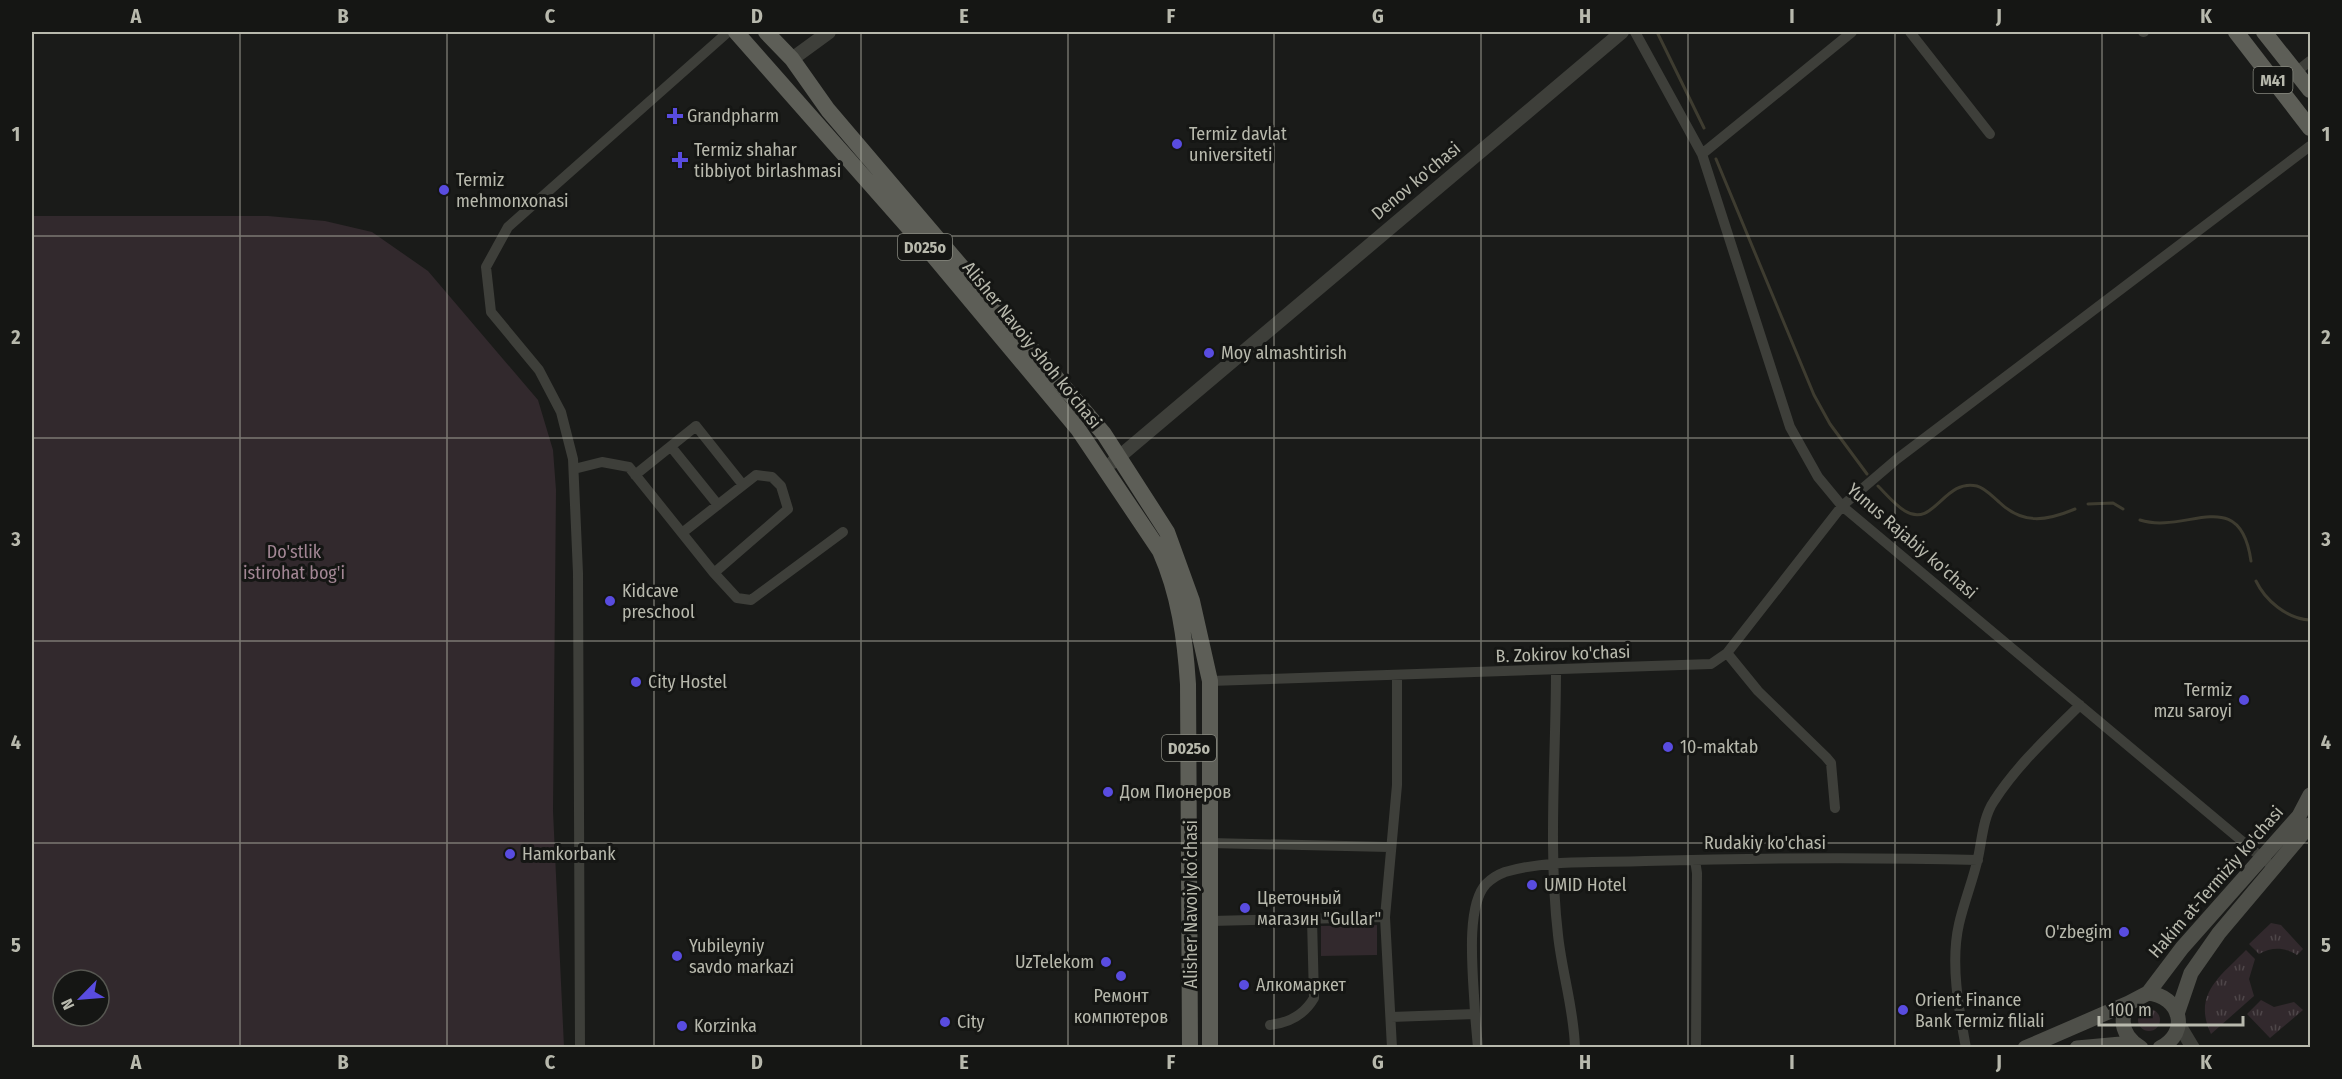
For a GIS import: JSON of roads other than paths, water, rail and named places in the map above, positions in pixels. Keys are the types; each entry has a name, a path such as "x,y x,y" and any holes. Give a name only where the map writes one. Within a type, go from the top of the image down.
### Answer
{"main road":[{"name":"Alisher Navoiy shoh ko'chasi","path":"736,32 931,253 1078,429 1106,468"},
{"name":"Alisher Navoiy shoh ko'chasi","path":"766,32 793,61 828,110 1119,456"},
{"name":"M41","path":"2236,32 2310,128"},
{"name":"M41","path":"2264,32 2310,90"},
{"path":"776,76 788,76 794,68 793,61"},
{"name":"Alisher Navoiy ko’chasi","path":"1119,456 1167,532 1192,601 1210,681 1210,1047"},
{"name":"Alisher Navoiy ko’chasi","path":"1106,468 1160,551 1172,581 1185,638 1188,692 1190,1047"},
{"name":"Hakim at-Termiziy ko'chasi","path":"2160,1047 2172,1038 2191,973 2268,864 2310,795"},
{"name":"Hakim at-Termiziy ko'chasi","path":"2148,993 2182,948 2310,825"},
{"path":"2025,1047 2148,993 2166,998 2178,1019"},
{"path":"2129,1003 2122,1019 2126,1036 2136,1045"},
{"path":"2079,1047 2136,1045"}],"street":[{"path":"580,1047 578,573 574,469 561,412 539,370 492,312 486,267 508,227 728,32"},
{"path":"793,61 828,32"},
{"name":"Denov ko'chasi","path":"1106,468 1233,358 1622,32"},
{"name":"Yunus Rajabiy ko'chasi","path":"1635,32 1702,154 1790,427 1818,477 1842,506 2268,864"},
{"path":"1702,154 1852,32"},
{"path":"1911,32 1990,134"},
{"path":"2296,72 2310,61"},
{"name":"B. Zokirov ko'chasi","path":"1210,681 1710,664 1727,653 1842,506 1897,459 2310,146"},
{"path":"635,475 672,448 696,426 743,485"},
{"path":"672,448 718,505"},
{"path":"574,469 602,462 628,467 737,598 751,600 843,531"},
{"path":"682,533 756,475 772,477 781,486 788,509 714,573"},
{"path":"1727,653 1758,691 1831,764 1835,808"},
{"path":"1556,670 1554,864 1558,936 1575,1020 1575,1047"},
{"path":"1392,1047 1385,917 1389,847 1397,785 1398,675"},
{"path":"1966,1047 1960,1018 1956,956 1958,926 1978,860 1985,822 1993,802 2029,758 2080,705"},
{"path":"1210,843 1389,847"},
{"path":"1695,860 1697,873 1696,1047"},
{"name":"Rudakiy ko'chasi","path":"1478,1047 1473,931 1477,900 1493,877 1505,872 1554,864 1695,860 1978,860"},
{"path":"1211,921 1385,917"},
{"path":"1270,1025 1287,1023 1310,1006 1314,998 1312,919"},
{"path":"1391,1017 1475,1014"},
{"path":"2178,1019 2193,1047"}],"waterway":[{"path":"1657,32 1704,128"},
{"path":"1716,159 1814,395 1830,424 1867,474"},
{"path":"1878,486 1901,509 1915,515 1924,514 1947,495 1966,486 1980,487 2008,509 2035,519 2075,509"},
{"path":"2088,504 2113,503 2123,509"},
{"path":"2140,520 2158,523 2209,517 2223,518 2235,524 2245,537 2251,561"},
{"path":"2256,581 2265,595 2278,607 2293,616 2310,620"}],"place":[{"name":"Grandpharm","path":"675,116"},
{"name":"Termiz davlat universiteti","path":"1177,144"},
{"name":"Termiz shahar tibbiyot birlashmasi","path":"680,160"},
{"name":"Termiz mehmonxonasi","path":"444,190"},
{"name":"Moy almashtirish","path":"1209,353"},
{"name":"Kidcave preschool","path":"610,601"},
{"name":"City Hostel","path":"636,682"},
{"name":"Termiz mzu saroyi","path":"2244,700"},
{"name":"10-maktab","path":"1668,747"},
{"name":"Дом Пионеров","path":"1108,792"},
{"name":"Hamkorbank","path":"510,854"},
{"name":"UMID Hotel","path":"1532,885"},
{"name":"Цветочный магазин \"Gullar\"","path":"1245,908"},
{"name":"O'zbegim","path":"2124,932"},
{"name":"Yubileyniy savdo markazi","path":"677,956"},
{"name":"UzTelekom","path":"1106,962"},
{"name":"Ремонт компютеров","path":"1121,976"},
{"name":"Алкомаркет","path":"1244,985"},
{"name":"Orient Finance Bank Termiz filiali","path":"1903,1010"},
{"name":"City","path":"945,1022"},
{"name":"Korzinka","path":"682,1026"}],"park label":[{"name":"Do'stlik istirohat bog'i","path":"294,562"}]}
